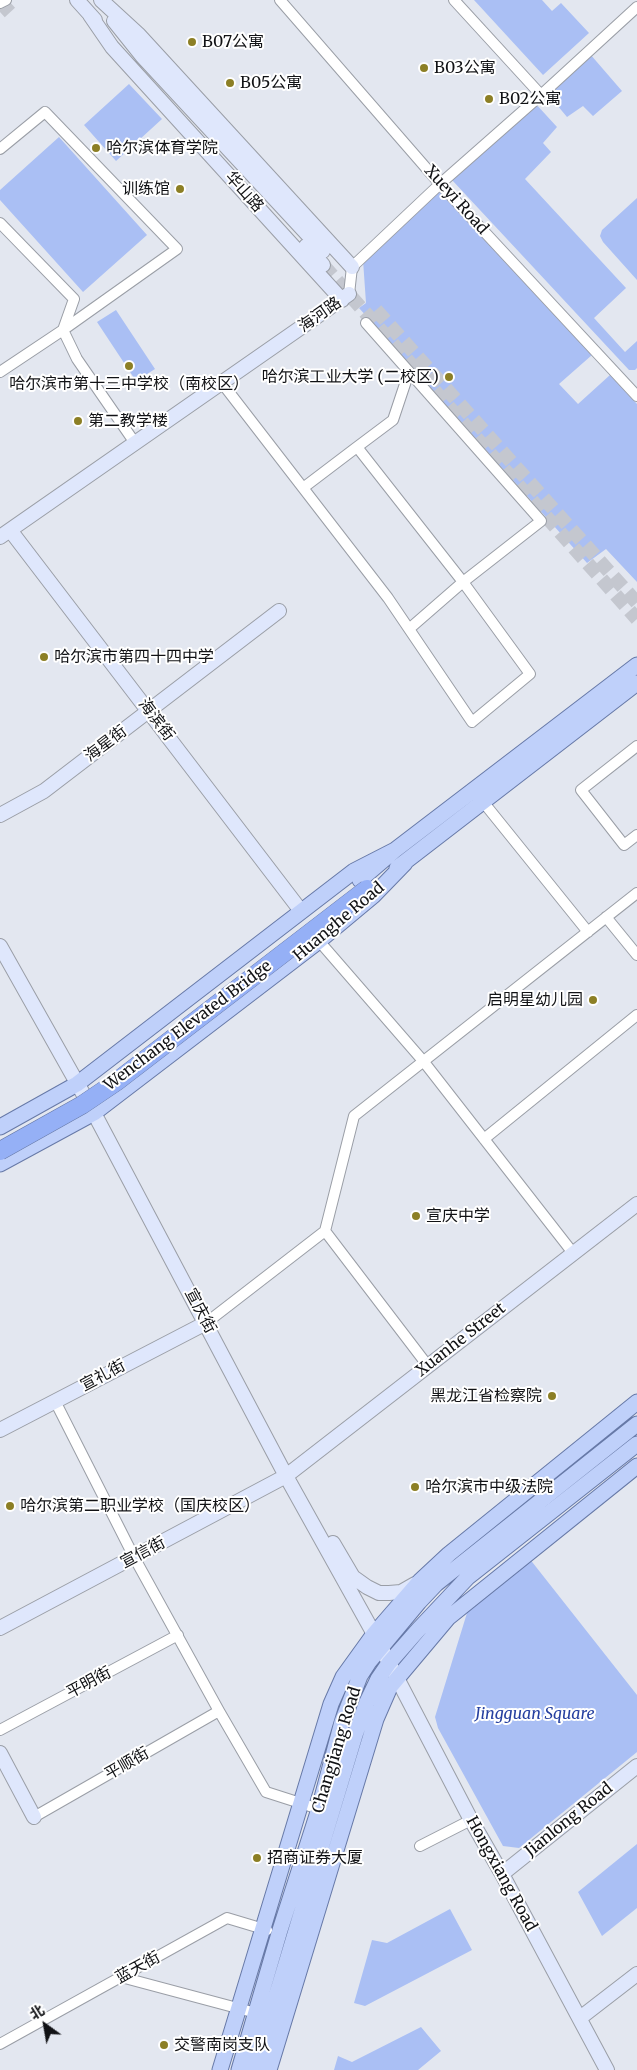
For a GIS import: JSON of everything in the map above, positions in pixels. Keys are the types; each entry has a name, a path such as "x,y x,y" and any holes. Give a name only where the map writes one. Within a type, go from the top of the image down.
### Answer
{"highway":[{"name":"Wenchang Elevated Bridge","path":"0,1139 73,1098 110,1073 364,884"},
{"name":"Wenchang Elevated Bridge","path":"0,1152 82,1105 116,1082 364,884"}],"main road":[{"name":"Huanghe Road","path":"364,884 395,850 637,665"},
{"name":"Huanghe Road","path":"0,1164 94,1113 319,941 373,896 405,863 637,684"},
{"name":"Huanghe Road","path":"0,1127 77,1084 354,871 395,850"},
{"name":"Huanghe Road","path":"364,884 405,863"},
{"path":"220,2070 336,1690 377,1641 420,1581 449,1554 637,1402"},
{"name":"Changjiang Road","path":"239,2070 280,1930 319,1808 342,1722 360,1676 377,1641 441,1580 637,1424"},
{"name":"Changjiang Road","path":"254,2070 360,1721 372,1689 389,1663 468,1577 637,1444"},
{"path":"269,2070 376,1720 385,1697 396,1678 448,1618 637,1466"}],"street":[{"path":"0,3 6,0"},
{"path":"77,0 90,14"},
{"name":"华山路","path":"90,14 327,262 142,56 97,0"},
{"path":"101,0 139,35 352,267 440,184 637,7"},
{"name":"Xueyi Road","path":"280,0 440,184 637,396"},
{"path":"454,0 541,95"},
{"name":"华山路","path":"90,14 112,47 345,297"},
{"path":"0,149 45,112 177,248 63,330 0,372"},
{"path":"0,224 74,299 63,330 77,359 135,444"},
{"name":"海河路","path":"5,534 345,297 352,267"},
{"path":"366,324 541,521 463,582 409,629"},
{"path":"303,488 393,420 409,372"},
{"path":"222,383 388,598 472,722 530,674 463,582 357,447"},
{"name":"海滨街","path":"5,534 150,712 301,911"},
{"name":"海星街","path":"0,815 44,791 280,611"},
{"path":"637,746 581,790 624,845 637,835"},
{"path":"484,803 588,932"},
{"path":"206,1322 325,1231 354,1116 637,893"},
{"path":"606,917 637,955"},
{"path":"319,941 424,1062 573,1253"},
{"name":"宣庆街","path":"2,954 94,1113 289,1474 396,1678"},
{"path":"484,1139 637,1015"},
{"name":"Xuanhe Street","path":"289,1474 637,1204"},
{"path":"325,1231 428,1366"},
{"name":"宣礼街","path":"0,1430 206,1322"},
{"path":"55,1401 134,1557 266,1792 319,1808"},
{"path":"289,1474 356,1580 379,1593 401,1592 420,1581"},
{"name":"宣信街","path":"0,1628 289,1474"},
{"name":"平明街","path":"0,1730 178,1635"},
{"name":"Hongxiang Road","path":"396,1678 607,2070"},
{"name":"平顺街","path":"34,1817 219,1711"},
{"path":"0,1753 34,1817"},
{"name":"Jianlong Road","path":"502,1874 637,1766"},
{"path":"420,1846 471,1820"},
{"name":"蓝天街","path":"0,2044 227,1918 264,1930 280,1930"},
{"path":"582,2022 637,1974"},
{"path":"121,1978 256,2013"},
{"path":"582,2022 637,1985"}],"green space":[{"path":"474,0 542,0 552,11 561,3 589,33 543,75"},
{"path":"590,54 622,91 593,116 583,106 567,117 547,93"},
{"path":"129,84 162,119 116,161 84,125"},
{"path":"535,103 557,127 543,143 551,152 525,179 626,288 594,318 625,352 637,341 637,368 635,370 629,370 452,180"},
{"path":"59,137 147,235 83,292 0,200 0,190"},
{"path":"442,189 592,355 559,384 578,404 610,375 637,404 637,582 606,549 587,563 359,308 366,303 363,260"},
{"path":"637,198 637,280 603,242 600,236 602,230"},
{"path":"116,310 155,369 136,381 97,322"},
{"name":"Jingguan Square","path":"529,1558 637,1695 637,1752 519,1848 503,1846 438,1728 435,1717 467,1613 475,1601"},
{"path":"637,1844 637,1908 602,1936 578,1892"},
{"path":"450,1909 472,1950 365,2006 354,2003 372,1940 387,1943"},
{"path":"421,2027 441,2051 418,2070 334,2070 338,2056 352,2062"}],"tunnel":[{"path":"0,12 13,0"},
{"path":"323,265 637,619"},
{"path":"376,310 637,603"}],"place":[{"name":"B07公寓","path":"192,42"},
{"name":"B03公寓","path":"424,68"},
{"name":"B05公寓","path":"230,83"},
{"name":"B02公寓","path":"489,99"},
{"name":"哈尔滨体育学院","path":"96,148"},
{"name":"训练馆","path":"180,189"},
{"name":"哈尔滨市第十三中学校（南校区）","path":"129,366"},
{"name":"哈尔滨工业大学 (二校区)","path":"449,377"},
{"name":"第二教学楼","path":"78,421"},
{"name":"哈尔滨市第四十四中学","path":"44,657"},
{"name":"启明星幼儿园","path":"593,1000"},
{"name":"宣庆中学","path":"416,1216"},
{"name":"黑龙江省检察院","path":"552,1396"},
{"name":"哈尔滨市中级法院","path":"415,1487"},
{"name":"哈尔滨第二职业学校（国庆校区）","path":"10,1506"},
{"name":"招商证券大厦","path":"257,1858"},
{"name":"交警南岗支队","path":"164,2045"}]}
